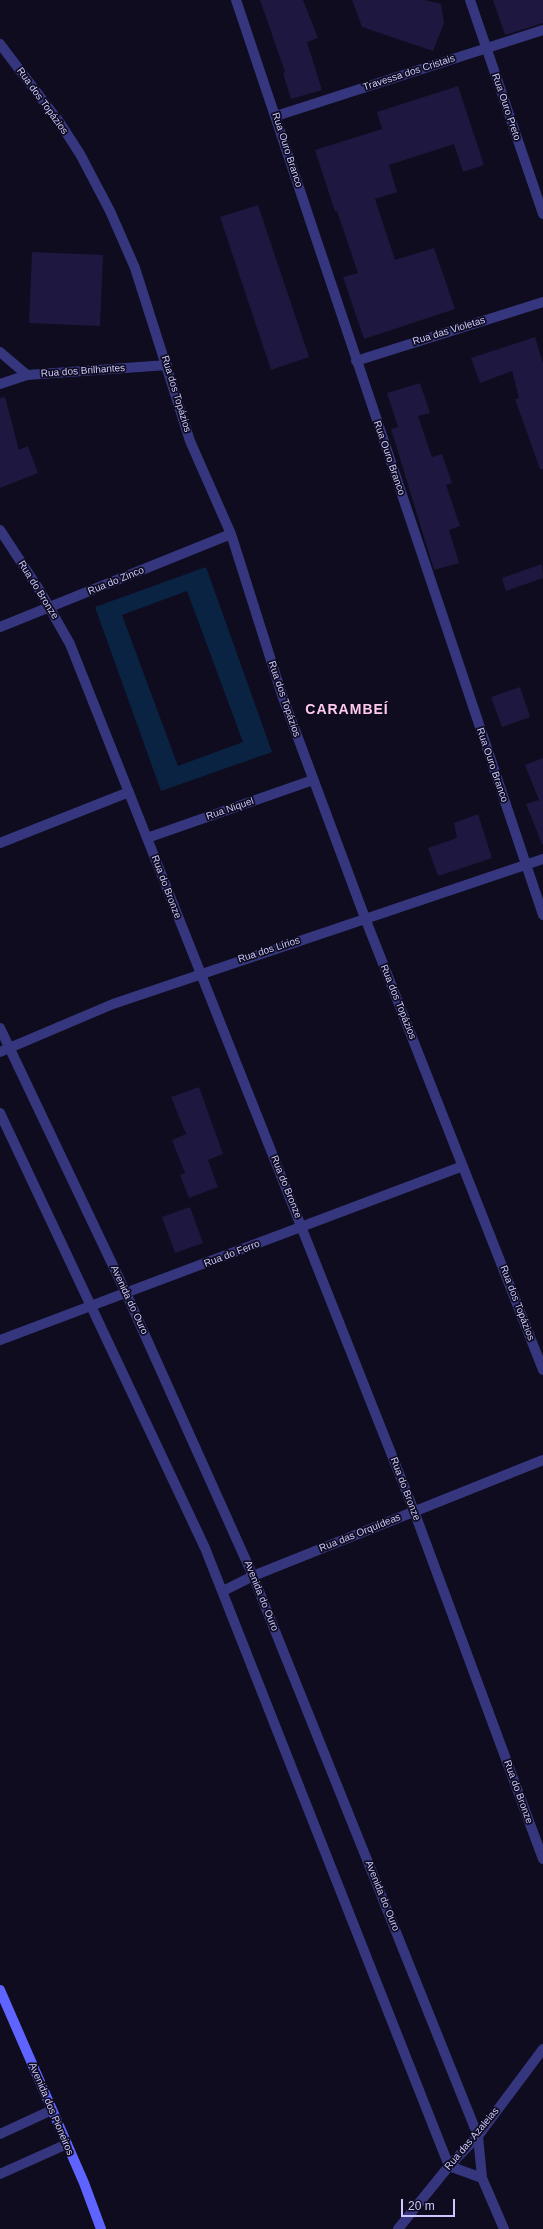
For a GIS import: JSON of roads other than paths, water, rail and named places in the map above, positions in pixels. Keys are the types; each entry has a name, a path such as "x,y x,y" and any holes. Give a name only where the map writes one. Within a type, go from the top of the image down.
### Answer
{"main road":[{"name":"Avenida dos Pioneiros","path":"0,1990 67,2144 101,2229"}],"street":[{"name":"Rua Ouro Branco","path":"236,0 543,915"},
{"name":"Rua Ouro Preto","path":"470,0 543,214"},
{"name":"Travessa dos Cristais","path":"276,116 543,30"},
{"name":"Rua dos Topázios","path":"0,44 64,129 80,154 110,211 135,268 190,441 231,534 282,695 313,780 365,918 543,1370"},
{"name":"Rua das Violetas","path":"356,361 543,302"},
{"path":"0,352 27,375"},
{"name":"Rua dos Brilhantes","path":"0,384 27,375 167,365"},
{"name":"Rua do Bronze","path":"0,530 50,607 70,644 414,1511 543,1859"},
{"name":"Rua do Zinco","path":"0,627 231,534"},
{"name":"Rua Niquel","path":"147,838 313,780"},
{"path":"0,843 129,792"},
{"name":"Rua dos Lírios","path":"0,1052 113,1004 365,918 543,860"},
{"name":"Avenida do Ouro","path":"0,1028 126,1293 253,1576 478,2136 482,2178 504,2229"},
{"path":"0,1114 205,1548 449,2166 482,2178"},
{"name":"Rua do Ferro","path":"0,1340 463,1166"},
{"name":"Rua das Orquídeas","path":"223,1591 253,1576 543,1460"},
{"name":"Rua das Azaleias","path":"398,2229 449,2166 478,2136 543,2049"},
{"path":"0,2134 52,2110"},
{"path":"0,2174 67,2144"}],"water":[{"path":"206,567 272,752 161,791 95,607","holes":["187,591 243,742 178,766 122,615"]}],"district":[{"name":"CARAMBEÍ","path":"347,710"}]}
